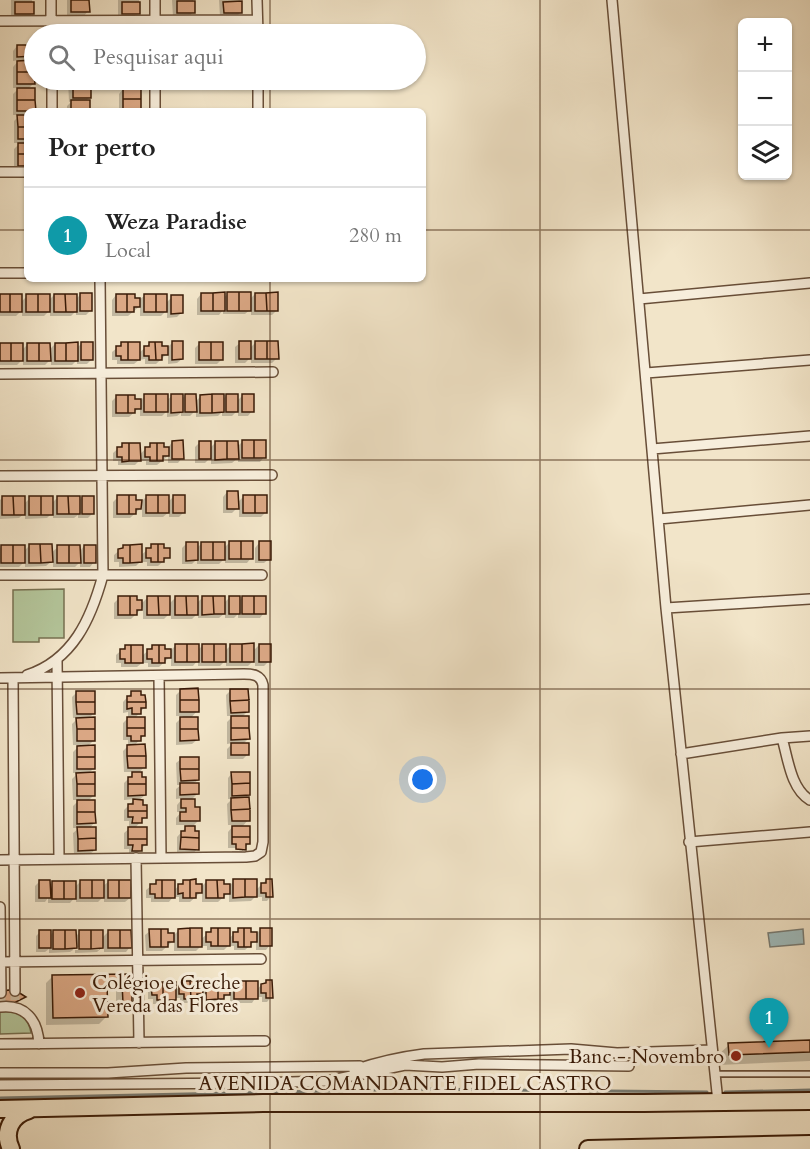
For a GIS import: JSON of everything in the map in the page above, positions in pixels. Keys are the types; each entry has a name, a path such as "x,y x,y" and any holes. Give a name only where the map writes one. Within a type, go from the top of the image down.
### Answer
{"highway":[{"name":"AVENIDA COMANDANTE FIDEL CASTRO","path":"0,1109 263,1103 810,1101"},
{"path":"10,1149 7,1136 11,1123 20,1113 33,1109"},
{"path":"588,1149 810,1144"}],"street":[{"path":"51,0 51,21"},
{"path":"155,0 155,24"},
{"path":"257,0 257,24"},
{"path":"612,0 666,608 718,1102"},
{"path":"0,21 257,20"},
{"path":"52,90 52,108"},
{"path":"155,90 155,108"},
{"path":"258,90 258,108"},
{"path":"4,172 24,172"},
{"path":"4,172 24,176"},
{"path":"0,273 24,273"},
{"path":"12,678 38,671 57,660 68,650 85,626 103,575 100,282"},
{"path":"639,299 810,283"},
{"path":"646,373 810,360"},
{"path":"0,374 273,372"},
{"path":"652,449 810,436"},
{"path":"0,476 272,475"},
{"path":"659,519 810,505"},
{"path":"0,575 262,574"},
{"path":"666,608 810,599"},
{"path":"57,660 59,859"},
{"path":"0,678 251,674 261,680 263,691 262,850 255,856 0,860"},
{"path":"159,676 161,858"},
{"path":"12,678 15,991"},
{"path":"681,754 782,738 810,736"},
{"path":"782,738 795,784 800,793 810,800"},
{"path":"689,842 810,832"},
{"path":"136,858 139,1043"},
{"path":"0,907 1,993"},
{"path":"1,962 261,959"},
{"path":"1,1002 0,1007 15,1005 33,1019 38,1029 39,1044"},
{"path":"0,1044 265,1041"},
{"path":"327,1081 366,1066 400,1057 571,1049 617,1053 712,1050"},
{"path":"0,1085 327,1081 405,1065 442,1067 479,1064 629,1066"},
{"path":"0,1073 108,1073 186,1068 366,1066"}],"lane":[{"path":"715,1074 810,1074"}],"green space":[{"path":"64,589 64,638 39,638 39,642 13,642 13,590"},
{"path":"8,1010 24,1017 31,1033 0,1034 0,1012"}],"water":[{"path":"803,929 804,944 770,947 768,933"}],"building":[{"path":"71,0 89,0 90,12 71,12"},
{"path":"177,1 195,1 195,13 177,13"},
{"path":"242,1 242,13 224,13 223,2"},
{"path":"15,2 34,2 34,14 15,14"},
{"path":"122,2 140,2 140,14 122,14"},
{"path":"17,45 24,45 24,57 17,57"},
{"path":"17,61 24,61 24,72 17,72"},
{"path":"17,72 24,72 24,84 17,84"},
{"path":"17,88 35,90 35,100 17,100"},
{"path":"73,90 91,90 91,98 73,98"},
{"path":"123,90 141,90 141,99 123,99"},
{"path":"123,99 141,99 141,108 123,108"},
{"path":"17,100 35,100 36,108 24,108 24,111 17,111"},
{"path":"71,100 90,100 90,108 71,108"},
{"path":"17,115 24,115 24,127 18,127"},
{"path":"18,127 24,127 24,139 18,139"},
{"path":"18,143 24,143 24,154 18,154"},
{"path":"18,154 24,154 24,166 18,166"},
{"path":"225,292 225,311 213,311 213,293"},
{"path":"227,292 239,292 239,311 227,311"},
{"path":"239,292 251,292 251,311 239,311"},
{"path":"278,292 278,311 267,311 266,293"},
{"path":"80,293 92,293 92,311 80,311"},
{"path":"201,293 213,293 213,311 201,311"},
{"path":"255,293 266,293 267,311 255,311"},
{"path":"0,294 10,294 10,312 0,312"},
{"path":"10,294 22,294 22,312 10,312"},
{"path":"26,294 38,294 38,312 26,312"},
{"path":"38,294 50,294 50,312 38,312"},
{"path":"54,294 65,294 66,312 54,312"},
{"path":"65,294 77,294 77,312 66,312"},
{"path":"116,294 127,294 127,312 116,312"},
{"path":"127,294 135,294 135,298 140,298 140,307 134,307 134,312 127,312"},
{"path":"144,294 156,294 156,312 144,312"},
{"path":"156,294 167,294 167,312 156,312"},
{"path":"171,295 183,295 183,313 171,314"},
{"path":"172,341 183,341 183,359 172,360"},
{"path":"239,341 251,341 251,359 239,359"},
{"path":"255,341 267,341 267,359 255,359"},
{"path":"267,341 278,341 279,359 267,359"},
{"path":"78,342 78,361 66,361 66,343"},
{"path":"81,342 93,342 93,360 81,360"},
{"path":"121,342 128,342 128,360 121,360 121,356 116,356 116,346 121,346"},
{"path":"128,342 140,342 140,360 128,360"},
{"path":"149,342 155,342 156,360 149,360 149,356 144,356 144,346 149,346"},
{"path":"155,342 162,342 162,346 168,346 168,355 162,355 162,360 156,360"},
{"path":"199,342 211,342 211,360 199,360"},
{"path":"211,342 223,342 223,360 211,360"},
{"path":"0,343 11,343 11,361 0,361"},
{"path":"11,343 23,343 23,361 11,361"},
{"path":"27,343 39,343 39,361 27,361"},
{"path":"39,343 50,343 51,361 39,361"},
{"path":"55,343 66,343 66,361 55,361"},
{"path":"144,394 156,394 156,412 144,412"},
{"path":"156,394 168,394 168,412 156,412"},
{"path":"171,394 183,394 183,412 171,413"},
{"path":"185,394 196,394 197,412 185,412"},
{"path":"212,394 212,413 200,413 200,395"},
{"path":"212,394 224,394 224,412 212,413"},
{"path":"226,394 238,394 238,412 226,412"},
{"path":"242,394 254,394 254,412 242,412"},
{"path":"116,395 128,395 128,413 116,413"},
{"path":"128,395 135,395 135,399 141,399 141,409 135,409 135,413 128,413"},
{"path":"183,440 184,459 172,459 172,441"},
{"path":"242,440 254,440 254,458 242,458"},
{"path":"254,440 266,440 266,458 254,458"},
{"path":"199,441 211,441 211,459 199,459"},
{"path":"215,441 227,441 227,459 215,460"},
{"path":"227,441 238,441 239,459 227,459"},
{"path":"122,443 129,443 129,461 122,462 122,457 117,457 117,447 122,447"},
{"path":"129,443 140,443 141,461 129,461"},
{"path":"150,443 157,443 157,461 150,461 150,457 145,457 145,447 150,447"},
{"path":"157,443 164,443 164,447 169,447 169,456 163,456 163,461 157,461"},
{"path":"227,491 238,491 239,509 227,509"},
{"path":"117,495 129,495 129,514 117,514"},
{"path":"129,495 136,495 136,500 142,500 141,509 136,509 136,514 129,514"},
{"path":"146,495 158,495 158,513 146,513"},
{"path":"158,495 169,495 169,513 158,513"},
{"path":"173,495 185,495 185,513 173,513"},
{"path":"243,495 255,495 255,513 243,513"},
{"path":"255,495 267,495 267,513 255,513"},
{"path":"2,496 13,496 14,515 2,515"},
{"path":"13,496 25,496 25,515 14,515"},
{"path":"29,496 41,496 41,515 29,515"},
{"path":"41,496 53,496 53,515 41,515"},
{"path":"57,496 68,496 69,514 57,514"},
{"path":"68,496 80,496 80,514 69,514"},
{"path":"82,496 94,496 94,514 82,514"},
{"path":"229,541 241,541 241,559 229,559"},
{"path":"241,541 253,541 253,559 241,559"},
{"path":"259,541 271,541 271,560 259,560"},
{"path":"186,542 198,542 198,560 186,561"},
{"path":"201,542 213,542 213,560 201,560"},
{"path":"213,542 225,542 225,560 213,560"},
{"path":"29,544 40,544 41,563 29,563"},
{"path":"40,544 52,544 53,562 41,563"},
{"path":"142,544 142,562 130,563 130,545"},
{"path":"151,544 158,544 158,562 151,562 151,558 146,558 146,548 151,548"},
{"path":"158,544 164,544 164,548 170,548 170,558 164,558 164,562 158,562"},
{"path":"1,545 13,545 13,563 1,563"},
{"path":"13,545 25,545 25,563 13,563"},
{"path":"57,545 69,545 69,563 57,563"},
{"path":"69,545 80,545 81,563 69,563"},
{"path":"84,545 96,545 96,563 84,563"},
{"path":"123,545 130,545 130,563 123,563 123,558 118,558 118,549 123,548"},
{"path":"118,596 130,596 130,615 118,615"},
{"path":"130,596 137,596 137,600 142,600 142,610 137,610 137,615 130,615"},
{"path":"147,596 158,596 159,615 147,615"},
{"path":"158,596 170,596 170,615 159,615"},
{"path":"175,596 186,596 187,615 175,615"},
{"path":"186,596 198,596 198,615 187,615"},
{"path":"202,596 213,596 214,614 202,615"},
{"path":"213,596 225,596 225,614 214,614"},
{"path":"229,596 240,596 240,614 229,614"},
{"path":"242,596 254,596 254,614 242,614"},
{"path":"254,596 266,596 266,614 254,614"},
{"path":"254,643 254,662 242,662 242,644"},
{"path":"175,644 187,644 187,662 175,662"},
{"path":"187,644 199,644 199,662 187,662"},
{"path":"202,644 214,644 214,662 202,662"},
{"path":"214,644 226,644 226,662 214,662"},
{"path":"230,644 242,644 242,662 230,662"},
{"path":"259,644 271,644 271,662 259,662"},
{"path":"125,645 131,645 131,663 125,663 125,659 120,659 120,649 125,649"},
{"path":"131,645 143,645 143,663 131,663"},
{"path":"152,645 159,645 159,663 152,663 152,659 147,659 147,649 152,649"},
{"path":"159,645 165,645 165,649 171,649 171,658 165,658 165,663 159,663"},
{"path":"198,688 199,700 180,700 180,689"},
{"path":"230,689 248,689 249,700 230,701"},
{"path":"76,691 95,691 95,702 76,702"},
{"path":"131,691 141,691 141,695 145,695 146,702 127,702 127,696 131,696"},
{"path":"180,700 199,700 199,712 180,712"},
{"path":"249,700 249,712 231,713 230,701"},
{"path":"76,702 95,702 95,714 77,714"},
{"path":"127,702 146,702 146,708 141,708 141,714 132,714 132,708 127,709"},
{"path":"231,716 249,716 249,728 231,728"},
{"path":"95,717 95,729 77,729 76,718"},
{"path":"127,717 145,717 145,728 127,728"},
{"path":"180,717 198,717 198,729 180,729"},
{"path":"127,728 145,728 145,736 141,736 141,741 131,741 131,736 127,736"},
{"path":"231,728 249,728 250,739 231,740"},
{"path":"77,729 95,729 95,741 77,741"},
{"path":"180,729 198,729 199,740 180,741"},
{"path":"231,743 249,743 249,755 231,755"},
{"path":"145,744 146,756 127,756 127,745"},
{"path":"95,745 95,757 77,757 77,746"},
{"path":"127,756 146,756 146,768 128,768"},
{"path":"77,757 95,757 95,769 77,769"},
{"path":"180,757 199,757 199,769 180,769"},
{"path":"180,769 199,769 199,780 181,781"},
{"path":"95,772 95,784 77,784 76,773"},
{"path":"132,772 142,772 142,777 146,777 146,784 128,784 128,777 132,777"},
{"path":"231,772 250,772 250,783 232,784"},
{"path":"180,783 199,783 199,794 180,795"},
{"path":"250,783 250,795 232,796 232,784"},
{"path":"77,784 95,784 95,796 77,796"},
{"path":"128,784 146,784 146,795 128,796"},
{"path":"249,797 250,809 231,810 231,798"},
{"path":"133,799 143,800 143,805 147,805 147,811 128,811 128,804 133,804"},
{"path":"181,799 195,799 195,807 200,807 200,821 180,821 180,812 186,812 186,808 181,808"},
{"path":"77,800 95,800 95,812 77,812"},
{"path":"250,809 250,821 232,821 231,810"},
{"path":"128,811 147,811 147,818 142,818 142,823 132,823 133,817 128,817"},
{"path":"77,812 95,812 96,823 77,824"},
{"path":"185,826 195,826 195,831 199,831 199,838 181,837 181,831 185,831"},
{"path":"232,826 250,826 250,837 232,837"},
{"path":"77,827 96,827 96,838 78,839"},
{"path":"128,827 147,827 147,839 128,839"},
{"path":"181,837 199,838 199,850 180,849"},
{"path":"232,837 250,837 250,844 246,844 246,850 236,849 236,844 232,844"},
{"path":"96,838 96,850 78,851 78,839"},
{"path":"128,839 147,839 147,845 142,845 142,851 132,851 133,845 128,845"},
{"path":"196,879 196,884 202,884 202,893 196,893 196,898 190,898 190,880"},
{"path":"233,879 245,879 245,897 233,898"},
{"path":"245,879 257,879 257,897 245,897"},
{"path":"266,879 272,879 273,897 266,897 266,893 261,893 261,883 266,883"},
{"path":"39,880 50,880 51,898 39,898"},
{"path":"80,880 92,880 92,898 80,898"},
{"path":"92,880 104,880 104,898 92,898"},
{"path":"108,880 119,880 119,898 108,898"},
{"path":"119,880 131,880 131,898 119,898"},
{"path":"156,880 162,880 162,898 155,898 155,894 150,894 150,884 156,884"},
{"path":"162,880 175,880 175,898 162,898"},
{"path":"183,880 190,880 190,898 183,898 183,893 178,894 178,884 183,884"},
{"path":"206,880 217,880 218,898 206,898"},
{"path":"217,880 224,880 224,884 230,884 230,894 224,894 224,898 218,898"},
{"path":"52,881 64,881 64,899 52,899"},
{"path":"64,881 76,881 76,899 64,899"},
{"path":"190,928 190,947 178,947 178,929"},
{"path":"190,928 202,928 202,947 190,947"},
{"path":"211,928 218,928 218,946 211,946 211,942 206,942 206,932 211,932"},
{"path":"218,928 230,928 230,946 218,946"},
{"path":"238,928 244,928 244,947 238,947 238,942 233,942 233,932 238,932"},
{"path":"244,928 251,928 251,932 257,932 257,942 251,942 251,947 244,947"},
{"path":"260,928 272,928 272,946 260,946"},
{"path":"149,929 161,929 161,947 150,947"},
{"path":"161,929 168,929 168,933 174,933 174,942 168,942 168,947 161,947"},
{"path":"39,930 51,930 51,948 39,948"},
{"path":"53,930 65,930 65,949 53,949"},
{"path":"65,930 76,930 77,948 65,949"},
{"path":"79,930 91,930 91,949 79,949"},
{"path":"91,930 103,930 103,948 91,949"},
{"path":"108,930 120,930 120,948 108,948"},
{"path":"120,930 131,930 132,948 120,948"},
{"name":"Colégio e Creche Vereda das Flores","path":"132,974 132,1003 123,1003 122,983 107,983 108,1017 53,1018 52,975"},
{"path":"197,980 197,985 202,985 203,994 197,994 197,999 191,999 190,981"},
{"path":"266,980 272,980 273,998 266,998 266,993 261,993 261,984 266,983"},
{"path":"184,981 190,981 191,999 184,999 184,994 179,994 179,985 184,985"},
{"path":"206,981 218,981 218,999 206,1000"},
{"path":"218,981 224,981 224,985 230,985 230,995 224,995 224,999 218,999"},
{"path":"234,981 246,981 246,999 234,999"},
{"path":"246,981 258,981 258,999 246,999"},
{"path":"157,982 163,982 163,1000 157,1000 157,995 152,995 151,986 157,986"},
{"path":"163,982 176,982 176,1000 163,1000"},
{"path":"8,990 26,997 14,1003 0,1001 0,993"},
{"path":"810,1040 810,1052 729,1055 728,1043"}],"waterway":[{"path":"0,1098 423,1089 707,1092"},
{"path":"725,1092 810,1090"}],"tunnel":[{"path":"15,991 15,1003"},
{"path":"1,993 1,1002"}],"place":[{"name":"Colégio e Creche Vereda das Flores","path":"80,993"},
{"name":"Weza Paradise","path":"769,1048"},
{"name":"Banc - Novembro","path":"736,1056"}]}
